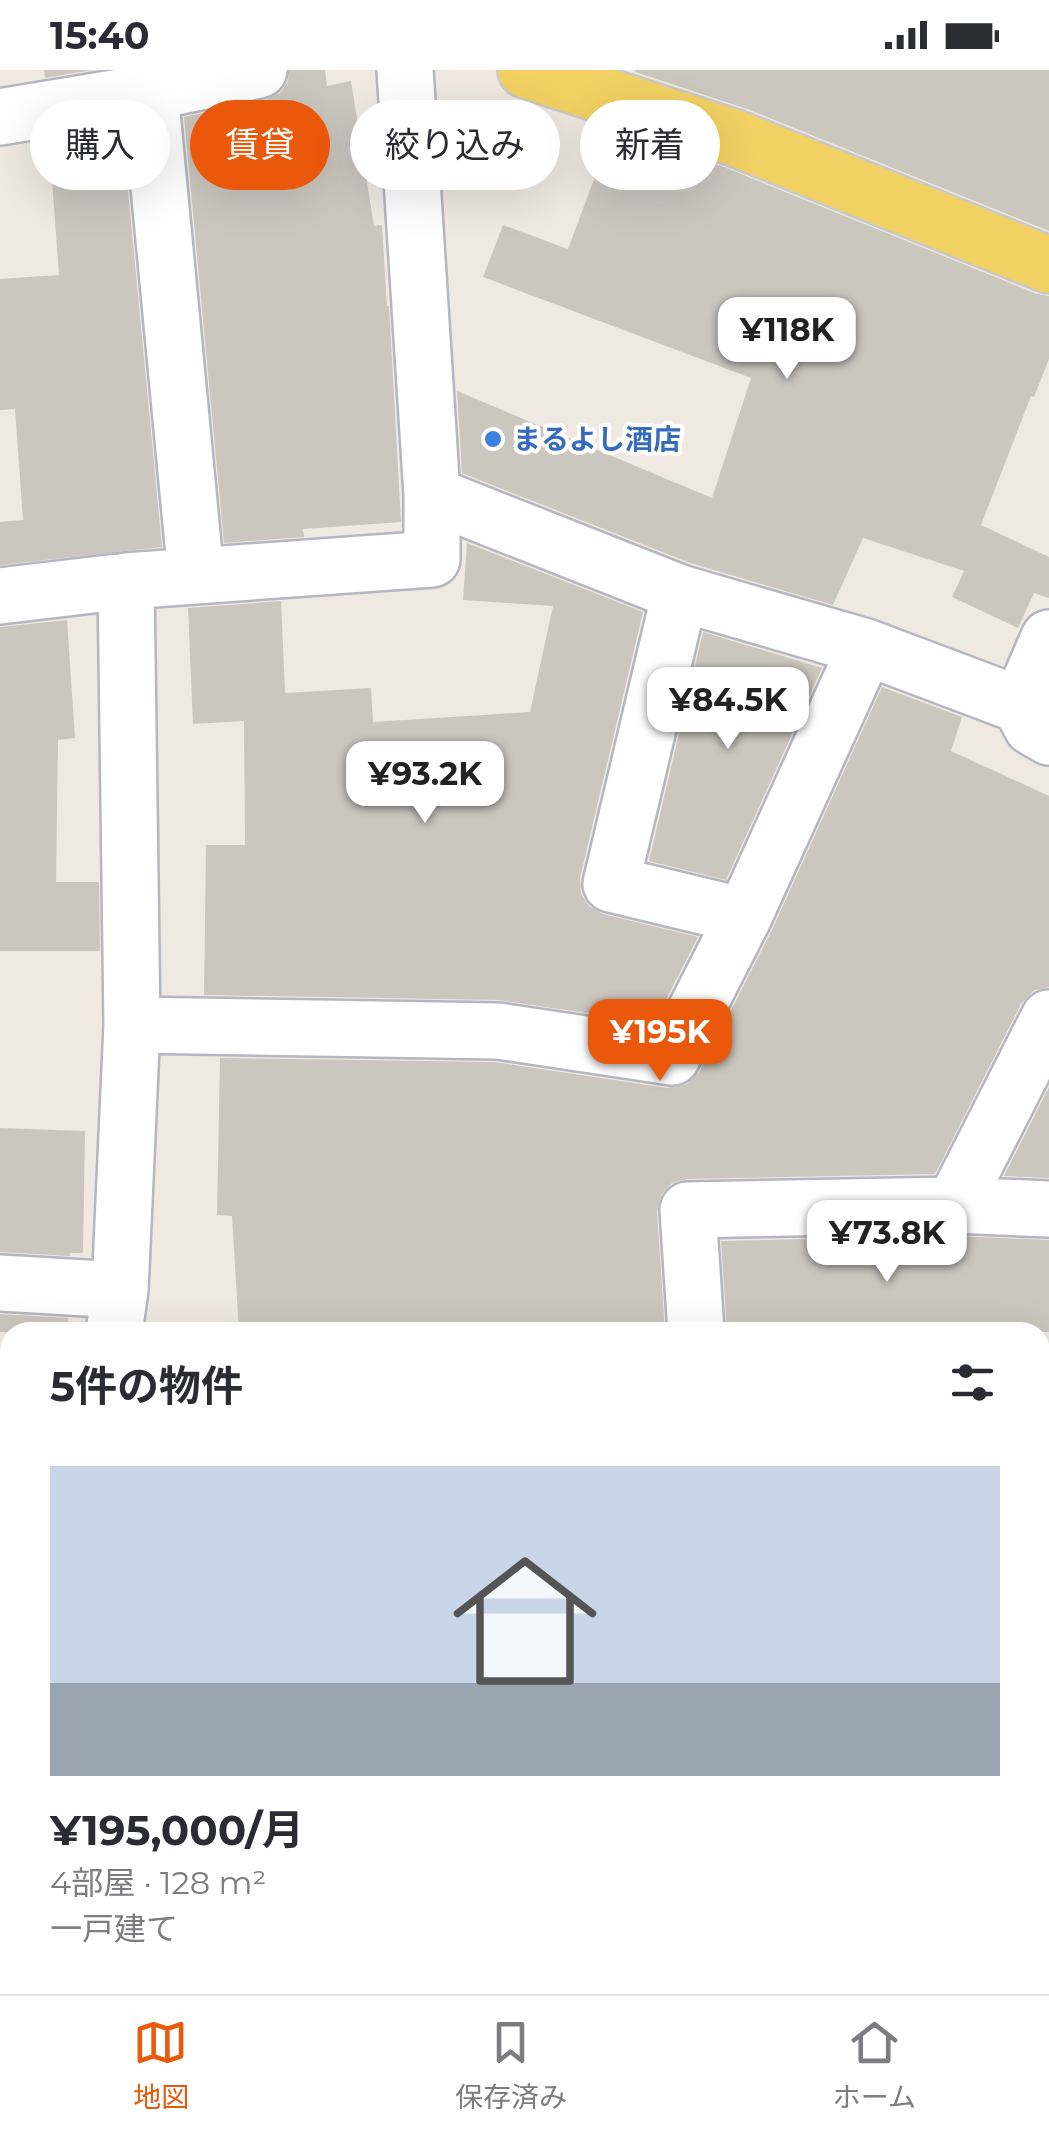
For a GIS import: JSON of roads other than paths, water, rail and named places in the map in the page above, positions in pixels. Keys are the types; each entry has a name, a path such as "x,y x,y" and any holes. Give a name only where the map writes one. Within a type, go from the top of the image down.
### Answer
{"main road":[{"path":"526,70 735,138 1049,265"}],"street":[{"path":"0,117 258,70"},
{"path":"0,596 126,581 432,559 432,495 405,70"},
{"path":"150,92 196,576"},
{"path":"432,495 680,593 866,647 1035,721 1049,638"},
{"path":"0,1283 117,1311 132,1025 126,581"},
{"path":"680,593 612,884 744,916"},
{"path":"132,1025 498,1030 672,1057 744,916 866,647"},
{"path":"954,1205 1049,1018"},
{"path":"695,1322 688,1210 954,1205 1049,1210"}],"place":[{"name":"まるよし酒店","path":"493,439"}]}
